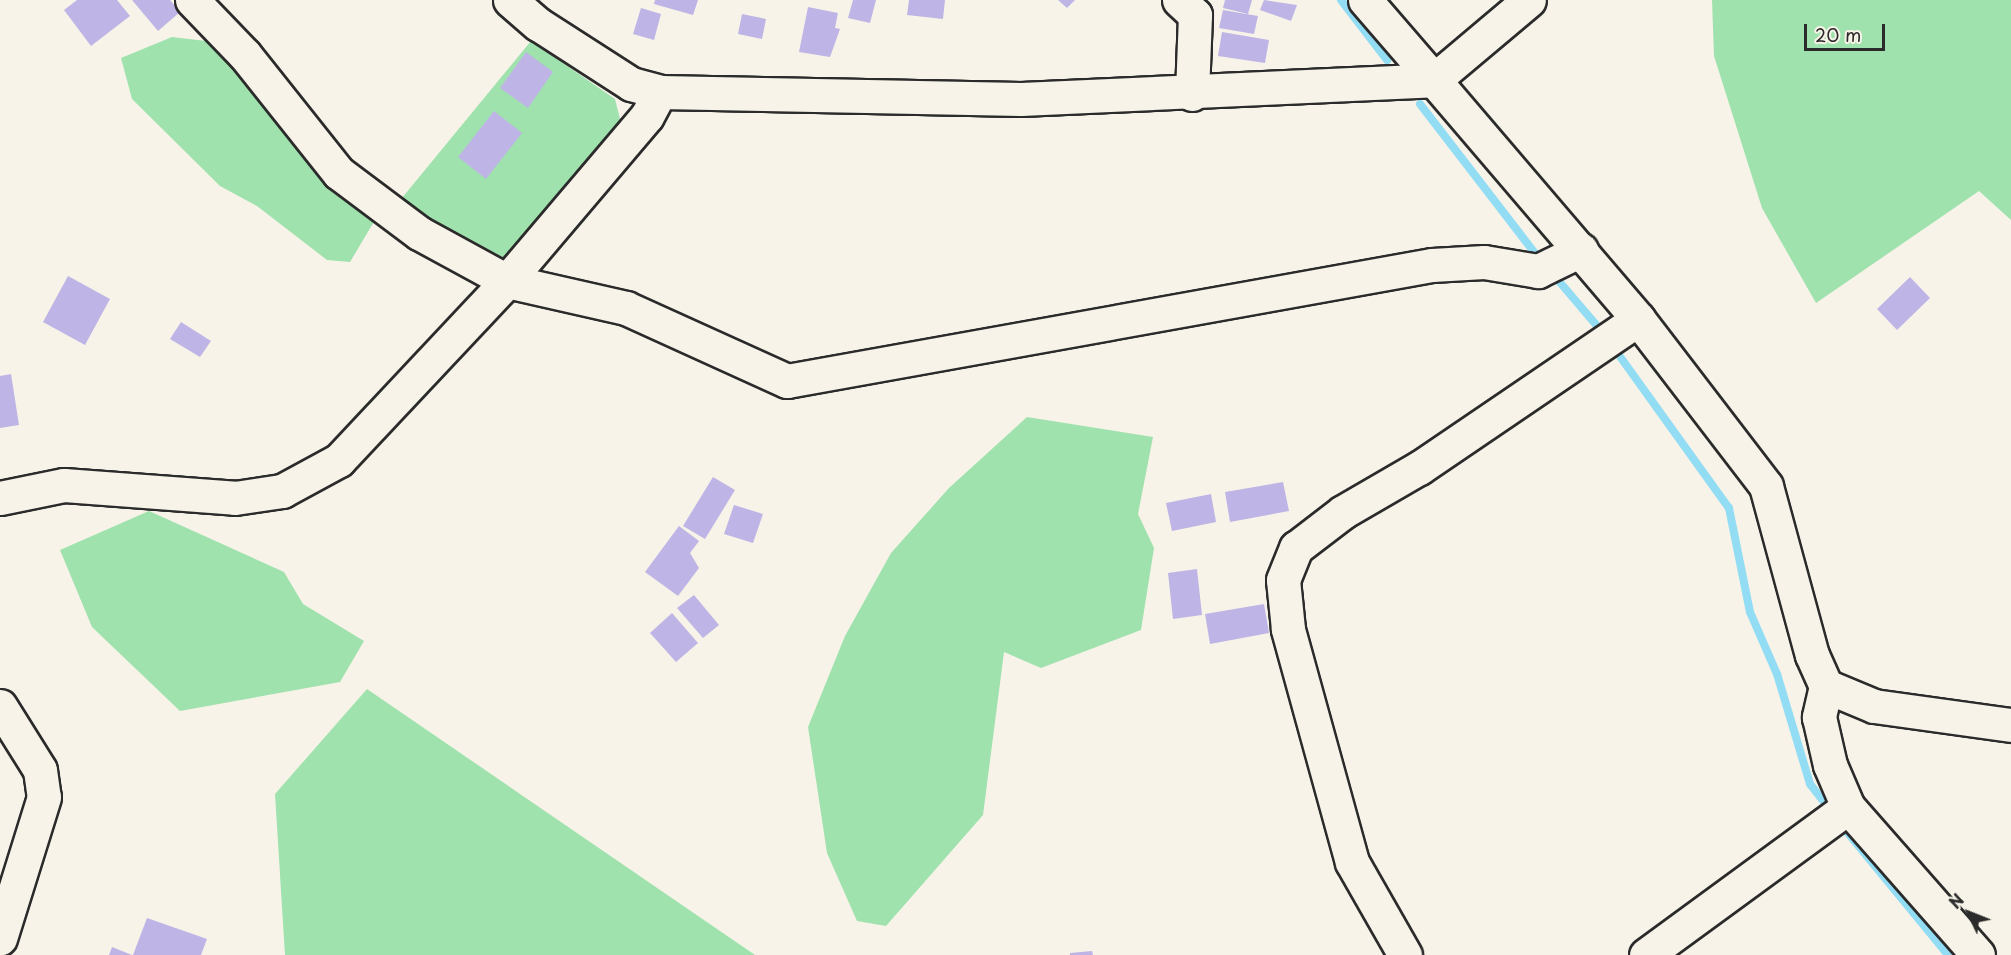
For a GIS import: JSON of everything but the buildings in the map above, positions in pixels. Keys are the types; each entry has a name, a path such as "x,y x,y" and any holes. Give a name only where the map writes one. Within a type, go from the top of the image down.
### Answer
{"street":[{"path":"192,0 245,56 339,173 419,232 507,281 626,308 787,381 1432,265 1561,260"},
{"path":"510,0 538,24 631,84 660,92 1021,99 1192,94 1324,83 1434,80 1529,0"},
{"path":"1179,0 1195,15 1192,94"},
{"path":"1365,0 1434,80 1561,260 1620,332 1766,486 1812,655 1826,686 1819,717 1830,765 1837,815 1978,955"},
{"path":"0,498 64,486 235,498 282,491 339,460 507,281 647,116 660,92"},
{"path":"1405,955 1353,862 1288,629 1283,580 1296,548 1343,512 1419,468 1620,332"},
{"path":"1826,686 1874,706 2011,725"},
{"path":"0,706 40,770 45,797 0,938"},
{"path":"1646,955 1837,815"}],"green space":[{"path":"1712,0 2011,0 2011,220 1979,191 1816,303 1762,208 1714,56"},
{"path":"172,37 206,41 231,64 375,220 350,262 327,260 257,206 220,186 132,99 121,58"},
{"path":"531,41 615,99 620,119 522,247 499,263 397,204"},
{"path":"1027,417 1153,437 1138,514 1154,548 1141,630 1041,668 1004,652 983,815 886,926 857,921 827,853 808,727 845,636 891,553 949,488"},
{"path":"149,511 284,572 303,604 364,641 340,682 180,711 92,627 60,550"},
{"path":"367,689 755,955 285,955 275,794"}],"waterway":[{"path":"1341,0 1387,60"},
{"path":"1420,104 1541,261"},
{"path":"1552,273 1604,334"},
{"path":"1611,344 1729,508 1750,612 1777,674 1810,784 1830,810"},
{"path":"1838,821 1948,955"}]}
